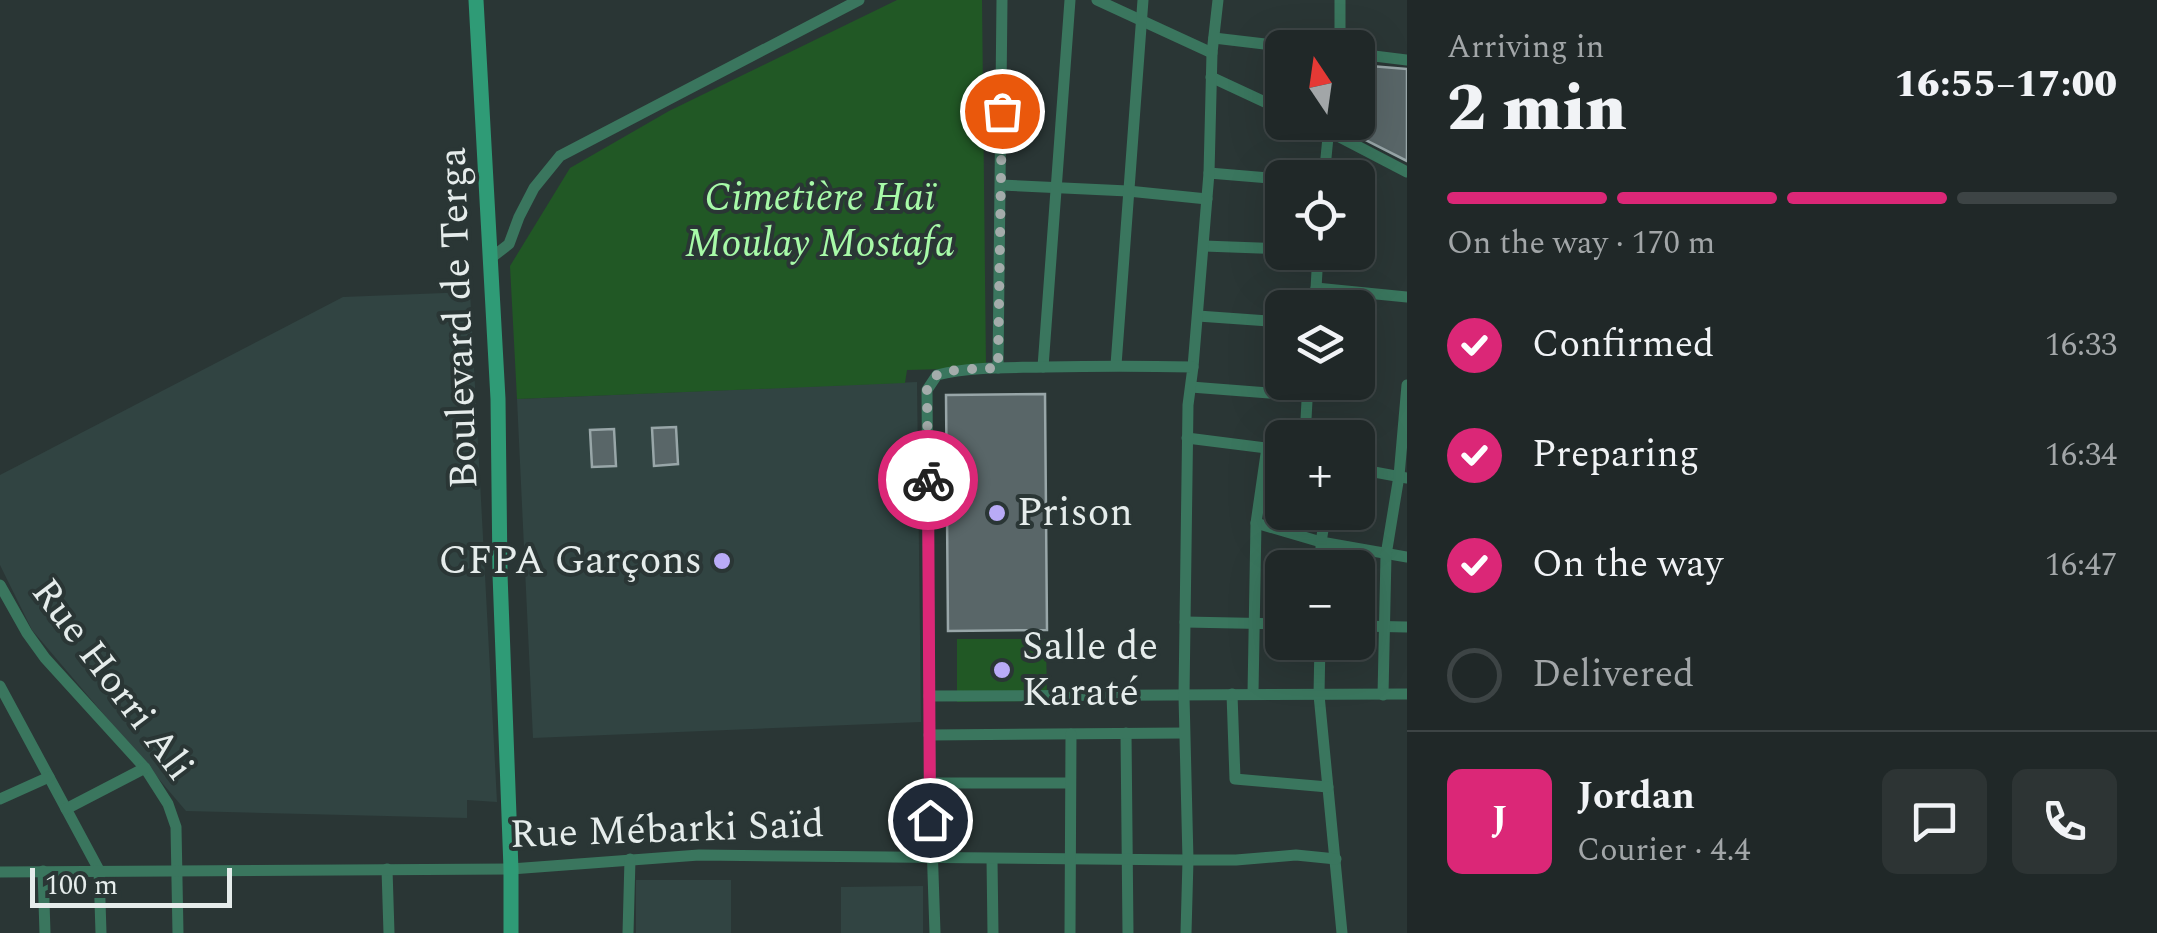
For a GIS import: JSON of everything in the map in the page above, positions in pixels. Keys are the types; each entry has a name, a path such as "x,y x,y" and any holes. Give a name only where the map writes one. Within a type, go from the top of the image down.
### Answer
{"main road":[{"name":"Boulevard de Terga","path":"476,0 498,398 512,933"}],"street":[{"path":"491,258 508,244 534,188 560,156 859,0"},
{"path":"998,368 1002,0"},
{"path":"1043,368 1070,0"},
{"path":"1097,0 1212,53"},
{"path":"1116,365 1144,0"},
{"path":"1186,933 1188,438 1218,0"},
{"path":"1340,0 1340,30"},
{"path":"1214,38 1265,44"},
{"path":"1375,56 1407,60"},
{"path":"1212,77 1265,102"},
{"path":"1353,140 1407,172"},
{"path":"1209,172 1265,177"},
{"path":"1001,185 1207,199"},
{"path":"1204,246 1265,248"},
{"path":"1317,270 1316,288 1407,297"},
{"path":"1198,316 1265,321"},
{"path":"935,933 929,734 927,390 938,375 998,368 1193,367"},
{"path":"1383,694 1386,555 1403,477 1407,385"},
{"path":"1191,387 1265,388"},
{"path":"1188,438 1265,447"},
{"path":"1254,694 1256,522 1265,461"},
{"path":"1375,472 1403,477"},
{"path":"1256,522 1321,542 1407,557"},
{"path":"1321,550 1323,530"},
{"name":"Rue Horri Ali","path":"0,585 45,658 145,768 173,816 178,933"},
{"path":"1185,622 1265,624"},
{"path":"1375,626 1407,627"},
{"path":"1320,660 1319,695 1342,933"},
{"path":"0,686 99,870 101,933"},
{"path":"1232,694 1235,779 1328,787"},
{"path":"929,696 1407,694"},
{"path":"1126,733 1128,933"},
{"path":"929,734 1184,733"},
{"path":"1070,933 1071,734"},
{"path":"66,809 145,768"},
{"path":"0,800 49,777"},
{"path":"930,783 1070,783"},
{"name":"Rue Mébarki Saïd","path":"0,872 511,869 699,855 1236,860 1296,855 1336,859"},
{"path":"628,933 630,859"},
{"path":"992,859 993,933"},
{"path":"386,869 389,933"},
{"path":"43,871 45,933"}],"shaded area":[{"path":"470,292 497,802 467,800 467,818 186,811 32,630 0,565 0,475 343,297"},
{"name":"CFPA Garçons","path":"917,382 921,722 533,738 517,399"},
{"path":"636,880 731,880 731,933 636,933"},
{"path":"923,886 923,933 841,933 841,887"}],"green space":[{"name":"Cimetière Haï Moulay Mostafa","path":"897,0 982,0 986,368 907,370 905,383 517,399 510,266 570,168 669,111"},
{"name":"Salle de Karaté","path":"957,639 1046,639 1047,701 957,702"}],"building":[{"path":"1375,66 1407,69 1407,161 1366,140 1375,140"},
{"name":"Prison","path":"1045,394 1047,630 948,631 946,395"},
{"path":"676,427 678,464 654,466 652,428"},
{"path":"614,429 616,466 592,467 590,430"}],"way so far":[{"path":"928,480 930,382 948,372 998,368 1002,111"}],"place":[{"name":"Prison","path":"997,513"},
{"name":"CFPA Garçons","path":"722,561"},
{"name":"Salle de Karaté","path":"1002,670"}],"route":[{"path":"928,480 930,820"}]}
